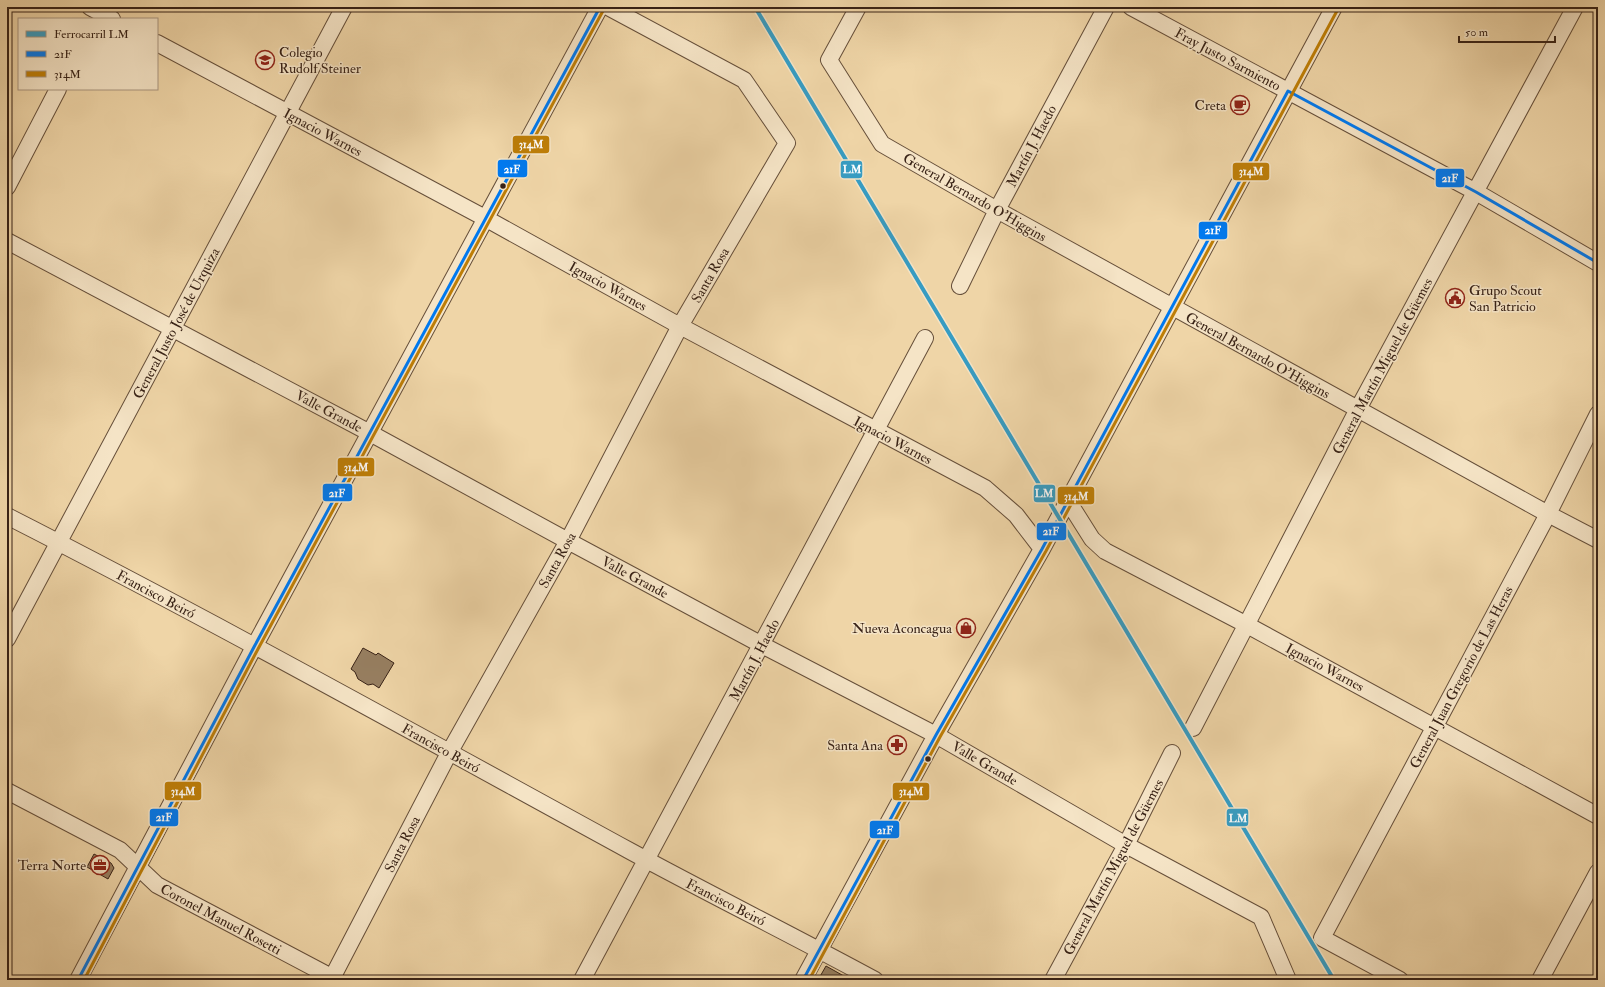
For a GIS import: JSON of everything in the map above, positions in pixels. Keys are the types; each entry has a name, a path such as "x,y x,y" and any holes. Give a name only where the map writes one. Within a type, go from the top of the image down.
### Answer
{"street":[{"name":"General Justo José de Urquiza","path":"7,639 344,7"},
{"path":"78,980 254,647 600,7"},
{"name":"Santa Rosa","path":"333,979 449,753 568,541 680,326 787,142 744,80 608,7"},
{"name":"General Bernardo O'Higgins","path":"858,7 829,60 882,144 1171,307 1598,540"},
{"name":"Martín J. Haedo","path":"960,286 997,210 1106,7"},
{"name":"Fray Justo Sarmiento","path":"1131,7 1476,192 1598,263"},
{"path":"803,980 936,736 1042,549 1171,307 1334,7"},
{"name":"General Martín Miguel de Güemes","path":"1193,728 1358,410 1575,7"},
{"name":"Ignacio Warnes","path":"158,44 485,218 680,326 875,431 985,488 1016,515 1042,549"},
{"path":"7,187 57,90"},
{"name":"Valle Grande","path":"7,241 370,433 762,645 936,736 1126,845 1261,917 1288,980"},
{"name":"Martín J. Haedo","path":"582,980 925,338"},
{"name":"General Juan Gregorio de Las Heras","path":"1400,980 1322,938 1548,514 1598,414"},
{"name":"Ignacio Warnes","path":"1068,501 1092,539 1105,551 1246,625 1598,816"},
{"name":"Francisco Beiró","path":"7,516 254,647 647,860 819,949 875,980"},
{"name":"General Martín Miguel de Güemes","path":"1053,980 1126,845 1172,753"},
{"name":"Coronel Manuel Rosetti","path":"7,791 120,850 157,885 333,979"},
{"path":"1540,980 1598,872"}],"building":[{"path":"363,648 376,655 378,653 394,663 379,688 373,684 368,685 358,679 355,672 351,669"},
{"name":"Terra Norte","path":"94,854 111,863 114,868 108,879 87,867"},
{"path":"826,966 851,980 818,980"}],"rail line":[{"name":"LM","path":"755,7 1334,980"}],"transit line":[{"name":"21F","path":"78,980 254,647 600,7"},
{"name":"314M","path":"84,980 258,649 604,9"},
{"name":"314M","path":"809,980 940,737 1046,551 1338,9"},
{"name":"21F","path":"803,980 936,735 1042,549 1288,91 1476,192 1598,263"}],"place":[{"name":"Colegio Rudolf Steiner","path":"265,60"},
{"name":"Creta","path":"1240,105"},
{"name":"Grupo Scout San Patricio","path":"1455,298"},
{"name":"Nueva Aconcagua","path":"966,628"},
{"name":"Santa Ana","path":"897,745"},
{"name":"Terra Norte","path":"100,865"}]}
